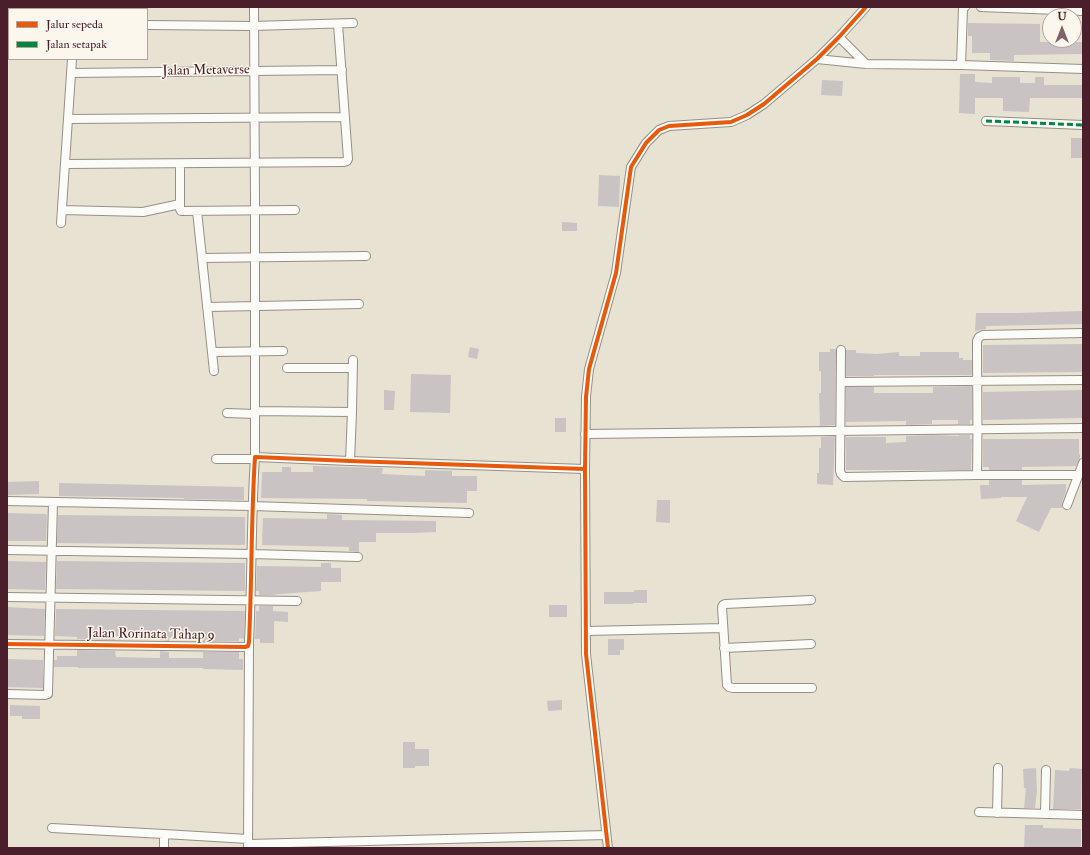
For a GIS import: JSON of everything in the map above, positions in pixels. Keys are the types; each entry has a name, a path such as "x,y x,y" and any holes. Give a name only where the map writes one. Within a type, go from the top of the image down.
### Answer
{"street":[{"path":"248,843 249,643 252,506 255,458 254,7"},
{"path":"608,848 586,654 586,397 590,369 616,273 631,167 646,143 659,130 668,126 731,122 747,115 764,104 817,59 866,7"},
{"path":"961,65 962,18 963,8 965,7"},
{"path":"981,7 1042,8"},
{"path":"148,25 253,26 353,23"},
{"path":"65,164 180,164 347,161 338,24"},
{"path":"839,37 866,64"},
{"path":"817,59 866,64 1083,69"},
{"path":"61,223 72,60"},
{"name":"Jalan Metaverse","path":"71,73 342,70"},
{"path":"68,119 345,117"},
{"path":"986,121 1083,125"},
{"path":"180,164 180,209 182,211 295,210"},
{"path":"62,210 143,212 180,204"},
{"path":"197,212 214,371"},
{"path":"202,258 366,256"},
{"path":"207,307 359,304"},
{"path":"977,475 977,381 979,337 983,335 1083,333"},
{"path":"841,350 840,471 844,477 977,475 1078,476"},
{"path":"212,352 283,351"},
{"path":"287,368 353,364 350,461"},
{"path":"841,382 1083,380"},
{"path":"227,413 352,412"},
{"path":"585,434 978,428 1083,428"},
{"path":"216,459 255,458 585,469"},
{"path":"1067,505 1083,463"},
{"path":"7,501 252,506 469,513"},
{"path":"7,694 48,694 53,502"},
{"path":"7,550 52,552 252,554 358,558"},
{"path":"7,597 297,601"},
{"path":"811,600 725,604 722,607 727,685 729,687 812,688"},
{"path":"586,631 723,628"},
{"name":"Jalan Rorinata Tahap 9","path":"7,644 244,647 248,646 249,643"},
{"path":"724,648 811,644"},
{"path":"997,813 998,768"},
{"path":"1044,814 1046,770"},
{"path":"979,812 1083,815"},
{"path":"52,828 164,834 248,843 606,835"},
{"path":"164,834 164,848"}],"building":[{"path":"968,23 1040,24 1040,42 1042,42 1042,48 1082,48 1083,42 1083,54 1014,55 1014,61 990,60 990,53 972,53 972,36 968,36"},
{"path":"960,74 975,74 975,82 992,83 992,77 1020,77 1020,83 1035,83 1035,77 1044,77 1044,85 1083,85 1083,98 1030,98 1029,112 1003,111 1003,98 975,98 975,114 959,113"},
{"path":"822,80 843,81 842,96 821,95"},
{"path":"1071,138 1083,138 1083,158 1071,158"},
{"path":"599,175 620,176 619,207 598,206"},
{"path":"562,222 577,223 577,231 562,231"},
{"path":"1083,311 1083,324 986,326 986,329 975,331 976,313"},
{"path":"1083,344 1083,372 983,373 983,345"},
{"path":"470,347 479,349 477,359 468,357"},
{"path":"830,349 836,349 835,425 820,426 819,393 821,393 821,371 819,371 819,352 830,352"},
{"path":"846,350 856,350 856,353 877,354 899,352 899,356 920,356 920,352 959,352 959,358 963,358 963,360 972,360 972,374 846,376"},
{"path":"411,374 451,375 450,413 410,412"},
{"path":"972,386 972,420 970,420 970,424 958,424 958,420 932,420 932,424 906,425 906,421 846,422 846,387 874,387 874,393 933,393 933,387"},
{"path":"384,390 395,391 394,410 384,410"},
{"path":"1083,390 1083,418 983,420 983,392"},
{"path":"555,418 566,418 566,432 555,432"},
{"path":"970,435 970,439 972,439 971,470 846,470 846,437 886,437 886,443 906,442 906,436"},
{"path":"835,436 833,485 817,484 821,437"},
{"path":"983,439 1079,439 1080,459 1076,466 1022,467 1022,470 989,470 989,467 983,467"},
{"path":"313,466 383,468 382,474 425,476 425,470 452,471 452,476 477,476 477,491 467,491 467,503 367,501 367,499 261,498 262,472 282,472 282,467 291,467 291,472 313,472"},
{"path":"989,480 1022,480 1022,485 1066,484 1062,508 1051,508 1039,532 1016,521 1027,497 981,499 980,485 989,485"},
{"path":"39,481 39,494 7,495 7,482"},
{"path":"59,483 244,487 244,500 59,496"},
{"path":"657,500 670,500 670,523 656,522"},
{"path":"7,513 46,514 46,541 7,541"},
{"path":"327,514 342,515 342,520 436,521 436,532 376,533 376,542 359,542 359,552 349,551 349,547 262,545 263,518 327,519"},
{"path":"58,515 245,517 245,545 57,543"},
{"path":"7,561 46,562 45,590 7,589"},
{"path":"57,561 245,563 245,591 56,589"},
{"path":"321,563 331,563 331,568 341,568 341,582 321,582 321,591 259,595 259,591 256,591 257,566 321,567"},
{"path":"634,590 647,590 647,603 604,604 604,592 634,592"},
{"path":"549,605 567,605 567,617 549,617"},
{"path":"259,606 273,606 273,611 288,612 288,622 274,621 274,643 260,643 260,639 255,639 256,611 259,611"},
{"path":"7,607 45,609 44,636 7,635"},
{"path":"56,609 245,611 244,639 239,638 239,641 203,641 203,638 169,638 169,641 160,640 160,638 115,637 115,640 77,639 77,637 55,636"},
{"path":"608,639 624,639 624,650 620,650 620,655 608,655"},
{"path":"77,650 115,651 116,657 160,658 160,651 169,652 169,658 203,658 203,652 239,652 239,659 243,659 243,670 203,668 54,667 54,660 57,660 57,656 77,656"},
{"path":"7,659 43,660 43,688 7,687"},
{"path":"562,700 562,710 548,711 547,701"},
{"path":"10,705 40,706 40,719 22,719 22,716 10,716"},
{"path":"403,742 415,742 415,749 429,749 429,766 403,768"},
{"path":"1036,768 1037,791 1035,808 1024,808 1026,788 1024,788 1023,769"},
{"path":"1070,768 1082,769 1081,809 1053,809 1055,770 1069,771"},
{"path":"1025,825 1043,825 1043,828 1081,829 1081,848 1024,848"}],"marked path":[{"path":"986,121 1083,125"}],"cycle path":[{"path":"608,848 586,654 586,397 589,369 616,273 631,167 646,143 659,130 669,126 731,122 747,115 764,104 817,59 866,7"},
{"path":"7,644 248,646 255,457 585,469"}]}
